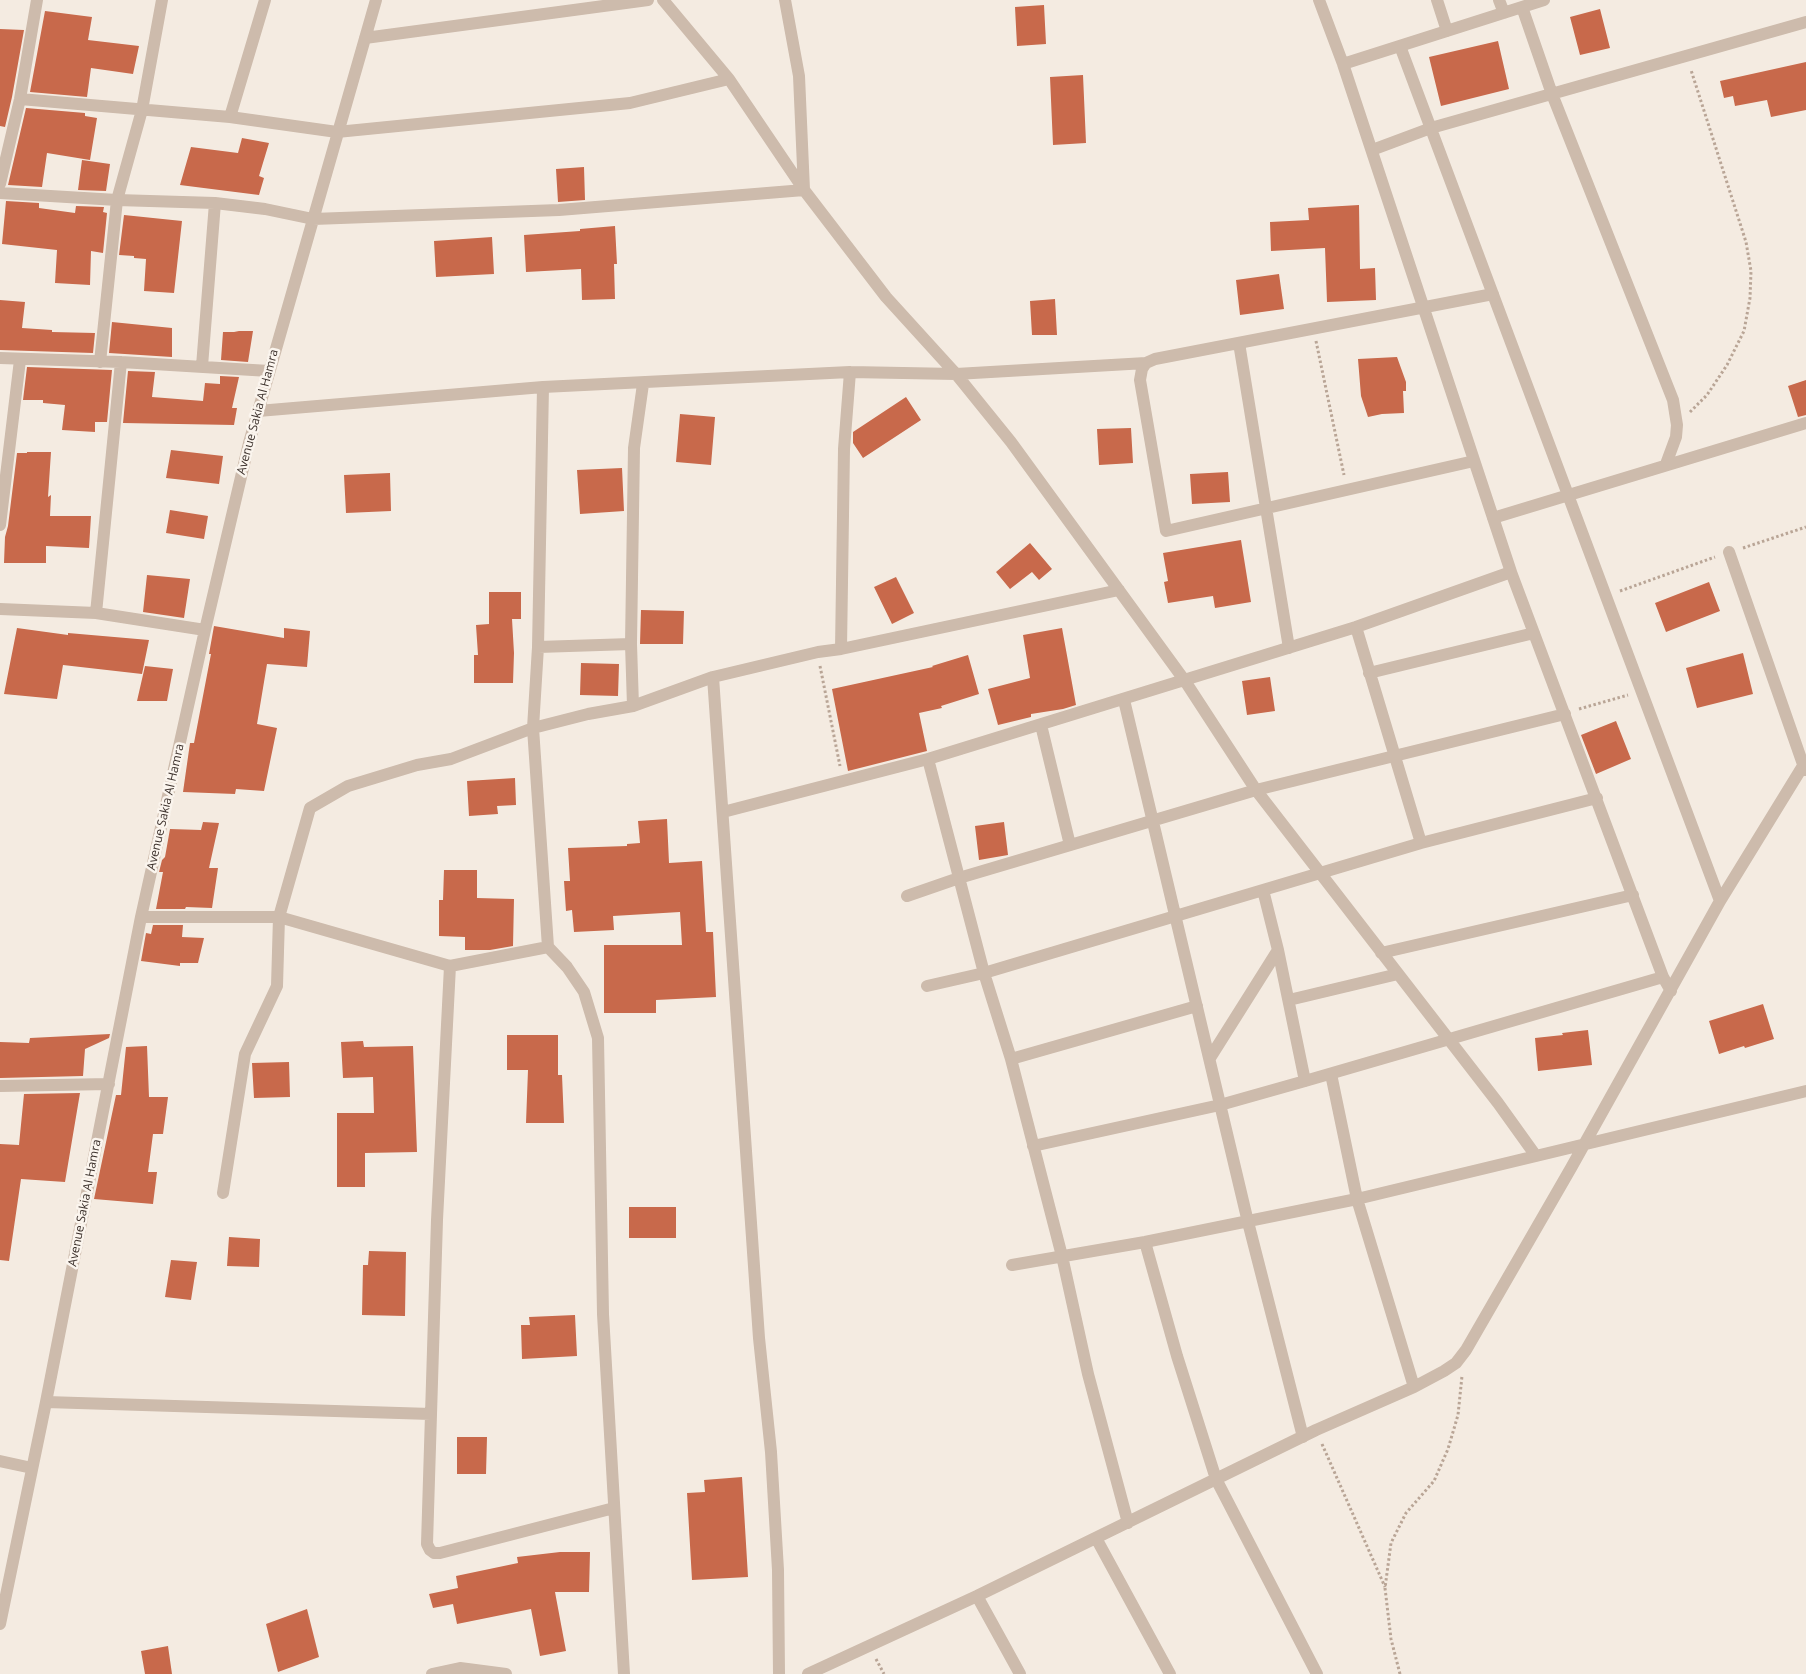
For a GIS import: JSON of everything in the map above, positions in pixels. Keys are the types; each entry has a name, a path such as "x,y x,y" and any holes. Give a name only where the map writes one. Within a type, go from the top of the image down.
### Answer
{"street":[{"path":"0,184 20,99 37,0"},
{"path":"100,362 117,200 142,110 162,0"},
{"path":"230,117 265,0"},
{"name":"Avenue Sakia Al Hamra","path":"0,1624 46,1402 141,917 248,443 313,219 336,132 376,0"},
{"path":"365,38 648,0"},
{"path":"663,0 729,79 804,190 886,297 956,374 1012,442 1185,681 1256,790 1536,1156"},
{"path":"785,0 800,76 804,190"},
{"path":"1320,0 1372,150 1511,572 1663,977 1670,991"},
{"path":"1437,0 1447,31"},
{"path":"1499,0 1504,13"},
{"path":"1343,64 1544,0"},
{"path":"1522,7 1552,94 1673,400 1677,425 1676,438 1666,464"},
{"path":"1372,150 1431,128 1806,22"},
{"path":"1400,46 1720,901"},
{"path":"20,99 230,117 336,132 630,103 729,79"},
{"path":"0,193 117,200 215,203 265,209 313,219 559,210 804,190"},
{"path":"202,366 215,203"},
{"path":"258,411 543,387 643,384 850,372 956,374 1146,363 1155,359 1492,294"},
{"path":"1238,343 1289,648"},
{"path":"0,358 122,362 269,371"},
{"path":"0,525 20,360"},
{"path":"96,612 122,362"},
{"path":"1146,363 1142,369 1140,380 1166,531 1474,461"},
{"path":"841,649 844,449 850,372"},
{"path":"633,706 631,644 634,448 643,384"},
{"path":"543,387 538,647 534,728 548,947 567,967 584,992 598,1038 603,1314 624,1674"},
{"path":"1493,518 1806,423"},
{"path":"808,1674 977,1596 1303,1436 1414,1387 1456,1363 1466,1350 1720,901 1805,766 1729,552"},
{"path":"723,812 928,760 1042,726 1356,627 1511,572"},
{"path":"223,1193 245,1054 277,986 279,917 310,808 348,786 417,764 451,759 534,728 588,714 633,706 713,677 818,652 841,649 1119,590"},
{"path":"0,609 96,612 205,630"},
{"path":"1356,627 1421,843"},
{"path":"1369,673 1534,633"},
{"path":"538,647 631,644"},
{"path":"713,677 759,1338 770,1452 778,1570 779,1674"},
{"path":"1124,700 1248,1222 1303,1436"},
{"path":"907,896 959,878 1256,790 1394,754 1565,714"},
{"path":"1042,726 1070,845"},
{"path":"928,760 984,972 1011,1059 1062,1256 1088,1374 1128,1523"},
{"path":"927,986 984,972 1421,843 1597,798"},
{"path":"1263,890 1289,1000 1305,1081"},
{"path":"1382,953 1633,895"},
{"path":"141,917 279,917 450,966 548,947"},
{"path":"1210,1058 1278,950"},
{"path":"450,966 437,1220 426,1536 430,1550 434,1553 440,1553 614,1508"},
{"path":"1289,1000 1398,974"},
{"path":"1032,1146 1220,1104 1331,1074 1663,977"},
{"path":"1011,1059 1197,1006"},
{"path":"1331,1074 1357,1199 1414,1387"},
{"path":"0,1086 109,1084"},
{"path":"1012,1266 1248,1222 1357,1199 1806,1091"},
{"path":"1145,1242 1177,1356 1216,1479 1317,1674"},
{"path":"46,1402 431,1414"},
{"path":"0,1461 32,1468"},
{"path":"1096,1538 1170,1674"},
{"path":"977,1596 1020,1674"},
{"path":"432,1674 460,1668 506,1674"}],"path":[{"path":"1677,425 1706,395 1727,365 1744,331 1750,298 1751,271 1746,242 1686,56"},
{"path":"1314,328 1347,490"},
{"path":"1605,596 1806,527"},
{"path":"818,652 843,781"},
{"path":"1565,714 1641,691"},
{"path":"1400,1674 1391,1639 1385,1588 1391,1543 1406,1513 1434,1481 1448,1449 1458,1415 1466,1350"},
{"path":"1316,1430 1385,1588"}],"building":[{"path":"1044,5 1046,44 1017,46 1015,7"},
{"path":"1600,9 1610,48 1580,55 1570,17"},
{"path":"45,11 92,17 88,40 139,46 133,74 91,68 87,97 30,92"},
{"path":"0,29 24,30 5,127 0,126"},
{"path":"1498,41 1509,89 1441,106 1429,57"},
{"path":"1806,62 1806,110 1771,117 1767,100 1735,106 1733,96 1724,98 1720,81"},
{"path":"1083,75 1086,143 1053,145 1050,77"},
{"path":"26,108 85,113 85,116 97,118 90,160 47,153 42,187 8,185"},
{"path":"242,138 269,143 259,176 264,178 259,195 180,185 191,147 238,153"},
{"path":"82,160 110,164 106,191 78,190"},
{"path":"584,167 585,200 558,202 556,169"},
{"path":"6,201 39,203 39,208 75,213 76,206 104,207 103,212 107,213 103,253 91,251 90,285 55,283 57,250 2,244"},
{"path":"1359,205 1360,269 1375,268 1376,300 1327,302 1325,248 1271,251 1270,222 1309,220 1308,208"},
{"path":"124,215 182,221 174,293 144,291 146,259 119,255"},
{"path":"615,226 617,264 614,264 615,299 582,300 581,269 526,272 524,235 580,231 580,229"},
{"path":"492,237 494,274 436,277 434,241"},
{"path":"1279,274 1284,309 1240,315 1236,280"},
{"path":"1055,299 1057,335 1032,335 1030,301"},
{"path":"0,300 25,302 22,328 52,330 52,332 95,333 93,353 0,350"},
{"path":"112,322 172,328 172,357 109,353"},
{"path":"253,331 248,362 221,360 223,332"},
{"path":"1397,357 1406,382 1406,391 1403,391 1404,413 1368,417 1361,396 1358,359"},
{"path":"27,367 112,370 107,422 95,422 95,432 62,430 65,405 43,403 43,400 23,400"},
{"path":"128,371 155,372 152,397 203,401 205,383 220,384 220,376 239,377 232,408 237,408 234,425 123,423"},
{"path":"1806,380 1806,415 1798,417 1788,386"},
{"path":"906,397 921,420 863,458 853,443 853,432"},
{"path":"680,414 715,417 711,465 676,462"},
{"path":"1131,428 1133,463 1099,465 1097,429"},
{"path":"171,450 223,456 219,484 166,478"},
{"path":"51,452 48,497 51,495 50,516 91,516 89,548 46,546 46,563 4,563 5,537 17,453"},
{"path":"622,468 624,511 580,514 577,470"},
{"path":"1228,472 1230,502 1192,504 1190,474"},
{"path":"390,473 391,511 346,513 344,475"},
{"path":"170,510 208,516 204,539 166,533"},
{"path":"1241,540 1251,602 1215,608 1213,596 1168,603 1164,582 1168,581 1163,553"},
{"path":"1030,543 1052,569 1039,580 1032,572 1010,589 996,572"},
{"path":"147,575 190,579 184,618 143,612"},
{"path":"896,577 914,613 892,624 874,587"},
{"path":"1709,582 1720,611 1666,632 1655,603"},
{"path":"489,592 521,592 521,619 512,619 513,683 474,683 474,655 478,655 476,625 489,624"},
{"path":"641,610 684,611 683,644 640,644"},
{"path":"214,626 284,638 284,628 310,631 307,667 267,664 257,724 277,728 264,791 236,789 235,794 183,792 190,743 194,743 211,654 209,654"},
{"path":"17,628 68,635 68,633 149,640 142,674 63,665 57,699 4,694"},
{"path":"1062,628 1076,705 1031,714 1031,717 998,725 988,689 1030,678 1023,635"},
{"path":"1743,653 1753,694 1697,708 1686,668"},
{"path":"968,655 979,694 941,706 942,708 919,713 927,751 848,771 832,689 933,667"},
{"path":"581,663 619,664 618,696 580,695"},
{"path":"145,666 173,669 167,701 137,701"},
{"path":"1270,677 1275,711 1247,715 1242,681"},
{"path":"1616,721 1631,759 1596,774 1581,735"},
{"path":"515,778 516,805 497,806 498,814 469,816 467,781"},
{"path":"667,819 669,863 702,861 706,932 713,932 716,997 656,1000 656,1013 604,1013 604,945 682,945 680,912 613,916 614,930 574,932 572,910 566,911 564,881 570,881 568,848 627,846 627,844 640,843 638,821"},
{"path":"203,822 219,823 209,868 218,868 212,908 156,909 163,872 159,872 162,860 165,857 170,829 201,830"},
{"path":"1004,822 1008,855 979,860 975,826"},
{"path":"444,870 477,870 477,898 514,899 513,946 490,950 465,950 465,937 439,936 439,900 443,900"},
{"path":"153,925 183,925 182,937 204,938 198,963 180,963 180,966 141,961 146,933 151,934"},
{"path":"1763,1004 1774,1039 1719,1054 1709,1021"},
{"path":"1588,1030 1592,1065 1538,1071 1535,1038"},
{"path":"110,1034 109,1038 85,1049 83,1076 0,1078 0,1042 29,1043 30,1038"},
{"path":"507,1035 558,1035 558,1075 562,1075 564,1123 526,1123 528,1070 507,1070"},
{"path":"363,1041 364,1047 413,1046 417,1152 365,1153 365,1187 337,1187 337,1113 374,1113 373,1077 343,1078 341,1042"},
{"path":"147,1046 149,1097 168,1097 163,1134 153,1134 148,1172 157,1172 153,1204 94,1199 116,1095 121,1095 126,1047"},
{"path":"289,1062 290,1097 254,1098 252,1063"},
{"path":"80,1093 65,1182 21,1179 9,1261 0,1260 0,1144 19,1145 24,1094"},
{"path":"629,1207 676,1207 676,1238 629,1238"},
{"path":"229,1237 260,1239 259,1267 227,1266"},
{"path":"369,1251 406,1252 405,1316 362,1315 363,1265 368,1265"},
{"path":"171,1260 197,1262 191,1300 165,1297"},
{"path":"575,1315 577,1356 522,1359 521,1325 530,1325 529,1317"},
{"path":"457,1437 487,1437 486,1474 457,1474"},
{"path":"742,1477 748,1577 692,1580 687,1493 705,1492 704,1480"},
{"path":"560,1552 590,1552 589,1592 555,1592 566,1651 540,1656 531,1609 457,1624 453,1604 433,1608 429,1594 458,1588 456,1576 518,1563 517,1557"},
{"path":"307,1609 319,1657 278,1672 266,1624"},
{"path":"168,1646 172,1674 145,1674 141,1651"}]}
